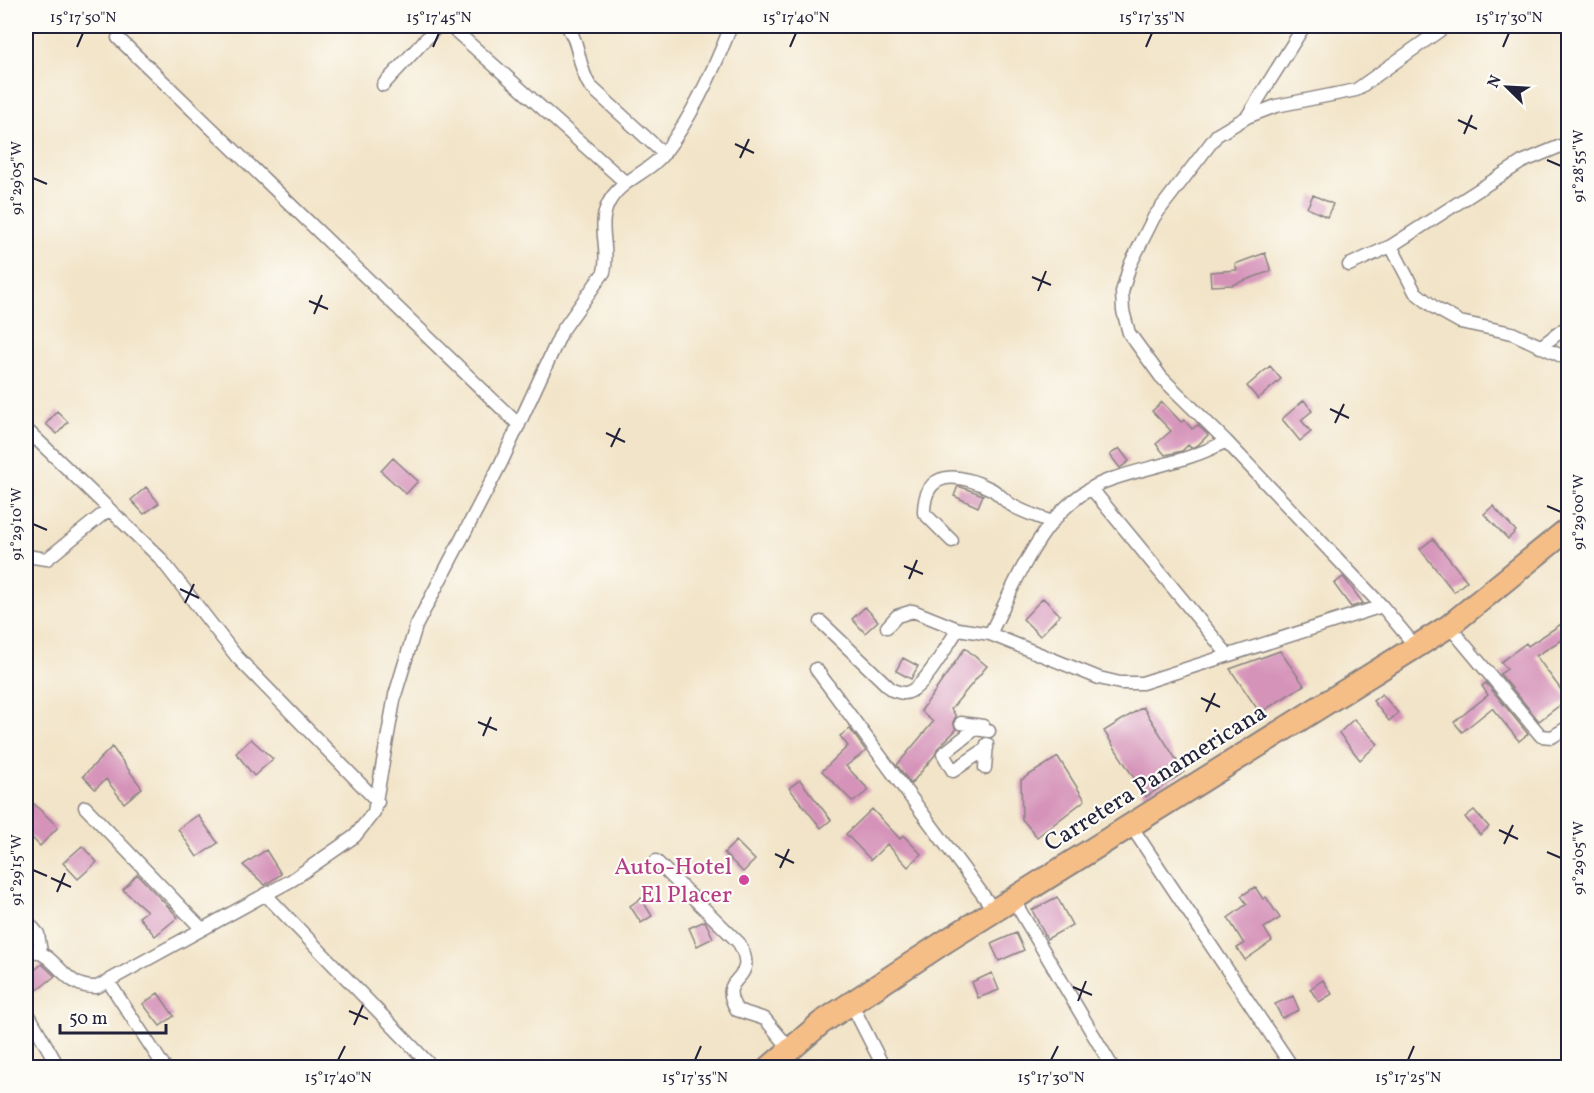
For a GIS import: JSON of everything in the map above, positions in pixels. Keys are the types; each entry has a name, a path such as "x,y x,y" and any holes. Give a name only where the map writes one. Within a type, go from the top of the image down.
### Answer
{"highway":[{"name":"Carretera Panamericana","path":"769,1068 821,1023 1003,904 1449,626 1569,529"}],"street":[{"path":"383,85 438,26"},
{"path":"450,26 626,183"},
{"path":"567,26 573,36 584,78 590,86 664,154"},
{"path":"26,920 38,934 41,952 73,983 85,988 97,987 333,854 354,836 374,812 378,802 395,695 416,626 519,426 562,331 604,272 606,264 602,221 608,203 626,183 664,154 713,71 731,26"},
{"path":"1246,117 1304,26"},
{"path":"1416,647 1382,606 1226,441 1161,377 1130,333 1123,311 1122,292 1130,265 1154,217 1217,135 1246,117 1276,106 1356,90 1446,26"},
{"path":"1476,26 1487,26"},
{"path":"118,38 519,426"},
{"path":"1350,265 1391,246 1522,162 1569,143"},
{"path":"1391,246 1415,292 1435,308 1460,322 1512,333 1569,359"},
{"path":"1540,347 1569,326"},
{"path":"26,429 160,558 237,657 378,802"},
{"path":"990,634 1039,539 1052,522 1090,488 1111,479 1208,452 1226,441"},
{"path":"952,541 924,513 924,497 931,485 943,478 958,477 992,489 1014,507 1052,522"},
{"path":"1090,488 1228,655"},
{"path":"26,556 47,559 108,510"},
{"path":"887,627 897,616 913,611 958,629 990,634 1099,678 1120,683 1142,683 1382,606"},
{"path":"821,622 892,690 903,694 912,691 922,681 958,629"},
{"path":"1449,626 1541,736 1552,737 1569,727"},
{"path":"816,669 1003,904 1113,1068"},
{"path":"961,723 982,725 989,731"},
{"path":"987,748 953,771 943,754 975,729 989,731"},
{"path":"984,768 989,731"},
{"path":"85,807 201,928"},
{"path":"1131,825 1293,1068"},
{"path":"656,861 739,943 746,956 745,971 732,984 730,993 737,1010 765,1019 790,1049"},
{"path":"265,894 433,1068"},
{"path":"26,950 41,952"},
{"path":"108,981 165,1068"},
{"path":"851,1003 884,1068"},
{"path":"26,1010 59,1068"}],"building":[{"path":"1313,195 1333,204 1327,217 1307,208"},
{"path":"1265,253 1271,271 1232,285 1211,286 1210,272 1237,270 1235,264"},
{"path":"1270,366 1281,379 1258,399 1247,386"},
{"path":"1304,400 1312,411 1301,420 1311,432 1300,441 1282,419"},
{"path":"1162,402 1181,422 1184,420 1192,429 1198,425 1208,435 1198,445 1191,448 1188,445 1182,451 1165,455 1156,444 1171,431 1152,411"},
{"path":"57,411 68,422 57,434 46,424"},
{"path":"1119,448 1129,461 1120,468 1110,455"},
{"path":"393,458 418,481 406,494 381,471"},
{"path":"958,486 983,495 978,507 954,496"},
{"path":"146,487 159,503 144,514 131,500"},
{"path":"1493,506 1516,531 1508,539 1484,514"},
{"path":"1433,539 1467,581 1454,592 1420,549"},
{"path":"1343,577 1363,603 1351,607 1334,584"},
{"path":"1043,598 1060,615 1040,636 1023,619"},
{"path":"865,607 878,621 865,633 852,619"},
{"path":"1569,619 1569,635 1536,656 1568,699 1539,721 1500,674 1507,669 1501,662 1526,643 1528,646"},
{"path":"965,648 987,666 951,709 956,716 953,722 956,730 938,748 935,755 911,784 897,765 933,722 921,711"},
{"path":"1280,651 1304,685 1260,713 1230,669"},
{"path":"903,658 918,666 911,679 896,671"},
{"path":"1486,683 1528,734 1519,741 1492,708 1462,732 1454,722 1488,695 1482,686"},
{"path":"1382,694 1398,713 1389,721 1373,701"},
{"path":"1143,707 1184,772 1146,797 1104,731"},
{"path":"1354,719 1378,744 1360,760 1339,733"},
{"path":"850,729 866,751 846,766 869,790 853,802 822,771 848,746 840,736"},
{"path":"251,739 273,759 254,776 236,753"},
{"path":"112,747 142,788 124,803 106,779 95,789 83,776"},
{"path":"1058,757 1085,800 1037,837 1022,819 1021,780"},
{"path":"800,780 831,820 821,828 789,788"},
{"path":"33,803 58,827 40,846 26,832 26,810"},
{"path":"872,809 900,839 903,835 921,854 908,867 887,844 871,860 846,834"},
{"path":"1474,810 1489,827 1480,835 1465,817"},
{"path":"198,815 218,843 197,857 178,829"},
{"path":"736,841 755,860 743,872 724,853"},
{"path":"82,846 97,862 78,879 63,863"},
{"path":"266,850 281,874 265,885 243,865"},
{"path":"137,874 178,917 155,936 139,917 147,911 123,890"},
{"path":"1255,887 1263,899 1266,897 1280,918 1264,928 1272,941 1245,960 1237,948 1244,944 1228,918 1247,904 1241,896"},
{"path":"1057,897 1072,925 1047,939 1032,910"},
{"path":"641,898 652,916 641,923 630,906"},
{"path":"705,921 713,938 697,946 689,928"},
{"path":"1016,933 1024,950 999,961 991,944"},
{"path":"42,964 55,976 35,992 26,977"},
{"path":"992,973 999,990 978,998 972,982"},
{"path":"1323,980 1332,994 1319,1002 1310,989"},
{"path":"158,993 174,1016 160,1026 143,1004"},
{"path":"1293,996 1299,1010 1282,1018 1275,1004"}],"place":[{"name":"Auto-Hotel El Placer","path":"744,880"}]}
